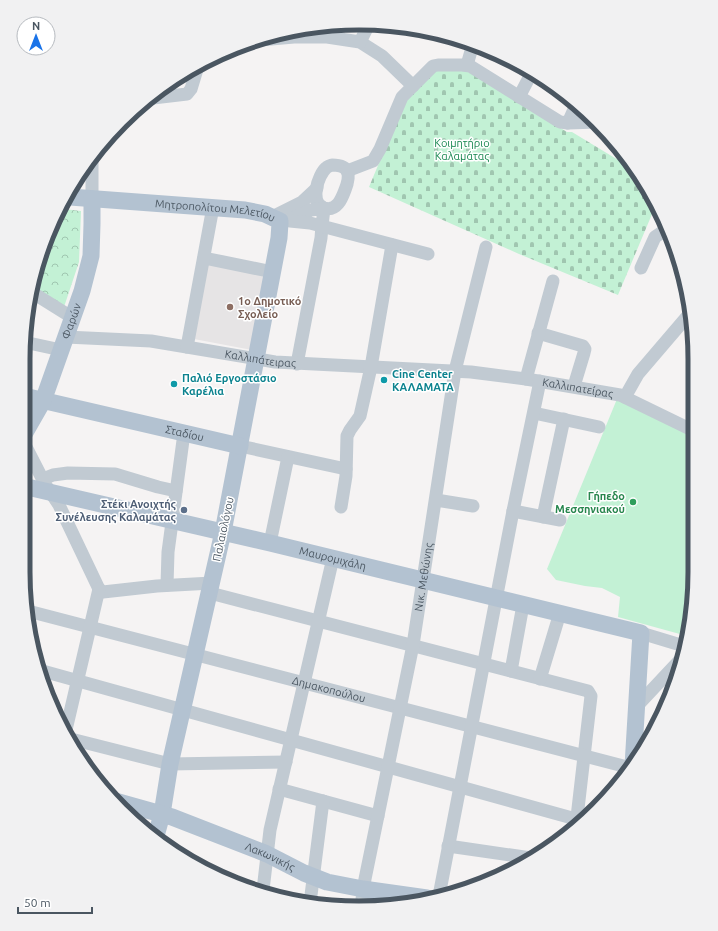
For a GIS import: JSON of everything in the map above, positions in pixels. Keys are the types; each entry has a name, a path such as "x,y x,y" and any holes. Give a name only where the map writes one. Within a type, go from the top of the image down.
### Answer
{"main road":[{"name":"Μητροπολίτου Μελετίου","path":"72,197 245,210 279,220"},
{"name":"Φαρών","path":"30,424 43,401 82,291 91,256 92,199"},
{"name":"Παλαιολόγου","path":"157,832 162,814 170,764 223,532 273,272 280,230 279,220"},
{"name":"Σταδίου","path":"30,398 240,446"},
{"name":"Μαυρομιχάλη","path":"30,486 47,485 172,521 333,558 641,633"},
{"path":"633,755 641,633"},
{"name":"Λακωνικής","path":"126,805 162,814 267,854 362,898 402,898"}],"street":[{"path":"360,42 366,30"},
{"path":"289,37 327,37 360,42 382,56 413,86"},
{"path":"467,65 471,50"},
{"path":"347,170 373,161 380,149 402,97 431,68 436,65 467,65 563,123 588,123"},
{"path":"160,97 187,94 195,74"},
{"path":"519,97 529,77"},
{"path":"568,124 574,110"},
{"path":"338,165 347,170 349,179 341,200 334,207 311,210 279,220 302,202 316,188 326,167 338,165"},
{"path":"92,167 92,199"},
{"path":"316,188 316,198 320,206 324,208"},
{"path":"187,347 213,207"},
{"path":"297,364 321,238 324,208"},
{"name":"Μητροπολίτου Μελετίου","path":"279,220 300,221 322,226 428,254"},
{"path":"641,268 655,237 661,233 663,233"},
{"path":"341,507 346,469 347,436 360,416 371,367 392,245"},
{"name":"Νικ. Μεθώνης","path":"362,898 413,645 455,371 486,247"},
{"path":"204,258 273,272"},
{"path":"526,379 552,281"},
{"path":"36,295 73,318"},
{"path":"625,397 638,374 685,319"},
{"path":"538,332 583,346 585,349 574,386"},
{"name":"Καλλιπάτειρας","path":"31,342 64,344 151,341 257,359 297,364 455,371"},
{"name":"Καλλιπατείρας","path":"455,371 526,379 615,393 688,428"},
{"path":"440,891 513,511 540,381"},
{"path":"534,413 599,428"},
{"path":"543,517 564,419"},
{"path":"167,585 172,521 184,433"},
{"name":"Σταδίου","path":"240,446 346,469"},
{"path":"30,454 65,518 99,589 103,592 167,585 211,588 319,621 588,691 592,696 584,756 579,816"},
{"path":"270,543 288,457"},
{"path":"47,485 53,475 68,473 115,474 176,491"},
{"path":"436,500 473,506"},
{"path":"513,511 560,520"},
{"path":"263,887 270,830 333,558"},
{"path":"68,725 99,589"},
{"path":"511,671 523,605"},
{"name":"Δημακοπούλου","path":"33,612 625,765"},
{"path":"540,679 560,613"},
{"path":"641,633 680,645"},
{"path":"636,707 674,667"},
{"path":"45,672 460,786 574,821"},
{"path":"77,740 170,764 286,762"},
{"path":"279,789 378,816"},
{"path":"311,897 323,801"},
{"path":"448,846 524,857"}],"shaded area":[{"name":"1o Δημοτικό Σχολείο","path":"208,264 266,276 252,350 194,339"}],"green space":[{"name":"Κοιμητήριο Καλαμάτας","path":"434,70 470,71 567,132 572,132 623,163 633,176 653,211 618,295 519,254 369,187 406,98"},
{"path":"66,209 81,211 79,262 64,307 37,291 47,253"},
{"name":"Γήπεδο Μεσσηνιακού","path":"617,399 688,433 688,572 682,635 618,617 620,597 602,588 556,580 547,569"}],"place":[{"name":"1o Δημοτικό Σχολείο","path":"230,307"},
{"name":"Cine Center ΚΑΛΑΜΑΤΑ","path":"384,380"},
{"name":"Παλιό Εργοστάσιο Καρέλια","path":"174,384"},
{"name":"Γήπεδο Μεσσηνιακού","path":"633,502"},
{"name":"Στέκι Ανοιχτής Συνέλευσης Καλαμάτας","path":"184,510"}]}
